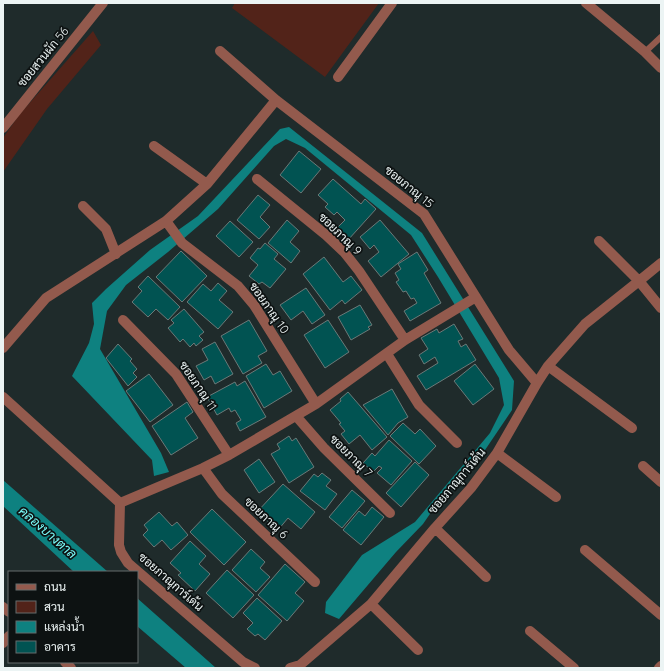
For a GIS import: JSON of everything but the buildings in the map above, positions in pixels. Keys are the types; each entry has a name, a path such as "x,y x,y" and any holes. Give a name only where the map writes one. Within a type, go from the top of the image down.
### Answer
{"street":[{"name":"ซอยสวนผัก 56","path":"3,128 103,3"},
{"path":"338,77 392,3"},
{"path":"586,3 645,52 661,68"},
{"name":"ซอยภาณุ 15","path":"220,51 276,100 424,214 473,300 509,350 537,383"},
{"path":"3,348 46,298 166,221 207,184 276,100"},
{"path":"154,146 207,184"},
{"name":"ซอยภาณุ 9","path":"257,179 326,235 344,252 406,340"},
{"path":"83,206 106,229 116,254"},
{"name":"ซอยภาณุ 10","path":"166,221 182,243 238,286 254,305 316,404"},
{"path":"599,241 640,281 661,308"},
{"name":"ซอยภาณุการ์เด้น","path":"290,668 302,666 371,604 471,488 497,453 548,366 585,324 661,263"},
{"path":"3,398 120,503 203,468 229,455 316,404 406,340 473,300"},
{"name":"ซอยภาณุ 11","path":"123,320 176,374 229,455"},
{"path":"387,354 419,405 457,443"},
{"path":"548,366 632,428"},
{"name":"ซอยภาณุ 7","path":"296,416 324,448 390,513"},
{"path":"497,453 556,497"},
{"path":"643,466 661,482"},
{"name":"ซอยภาณุ 6","path":"203,468 222,494 315,582"},
{"name":"ซอยภาณุการ์เด้น","path":"120,503 119,545 121,552 128,563 137,571"},
{"path":"435,528 486,577"},
{"path":"585,550 661,615"},
{"name":"ซอยภาณุการ์เด้น","path":"138,572 243,662 255,668"},
{"path":"371,604 418,650"},
{"path":"530,631 574,668"}],"lane":[{"path":"645,52 661,37"}],"green space":[{"path":"235,3 379,3 325,77 232,8"},
{"path":"93,31 101,45 47,109 3,172 3,138 19,115"}],"water":[{"path":"289,127 422,233 514,381 512,410 483,453 443,495 423,524 396,552 339,619 325,613 326,602 362,555 415,522 490,433 504,405 499,378 411,235 305,148 286,139 274,146 218,209 168,252 126,285 107,311 100,349 161,453 169,472 154,476 152,460 72,376 89,343 94,324 92,303 150,250 198,216 280,129"},
{"name":"คลองบางตาล","path":"3,480 107,571 73,571 3,506"},
{"path":"138,599 216,668 186,668 138,627"}]}
